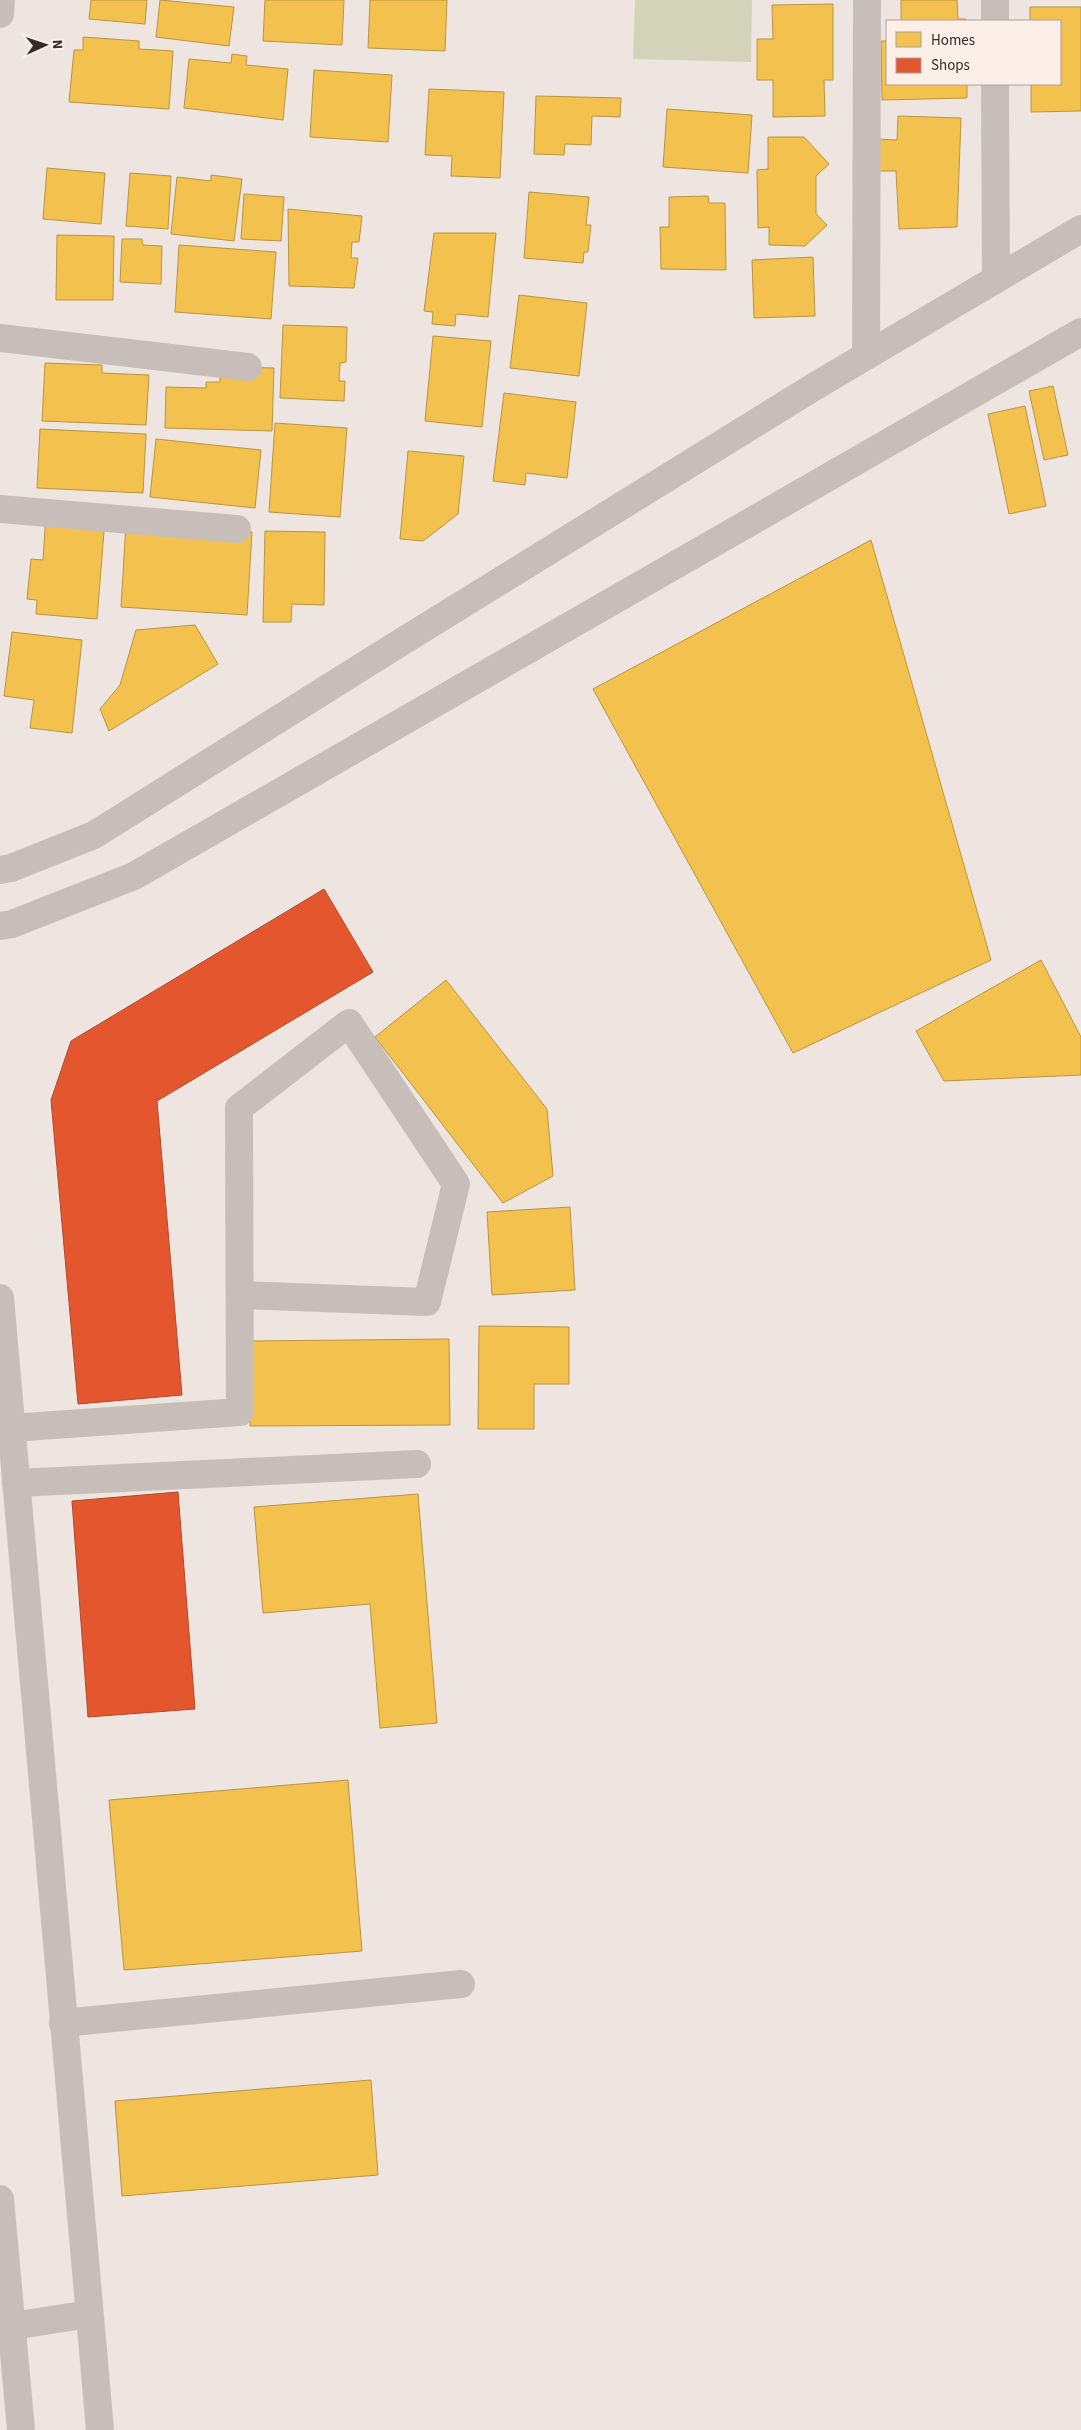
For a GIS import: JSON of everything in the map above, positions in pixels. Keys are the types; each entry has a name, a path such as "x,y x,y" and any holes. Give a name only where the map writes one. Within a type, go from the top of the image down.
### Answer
{"street":[{"path":"0,14 1,0"},
{"path":"866,356 867,0"},
{"path":"995,0 995,20"},
{"path":"995,85 996,279"},
{"path":"0,870 11,868 94,835 403,640 866,356 1081,229"},
{"path":"0,926 12,924 134,876 1081,332"},
{"path":"0,338 248,367"},
{"path":"0,509 237,529"},
{"path":"11,1428 240,1412 239,1108 349,1022 456,1184 427,1302 240,1295"},
{"path":"0,1298 100,2430"},
{"path":"16,1483 417,1464"},
{"path":"63,2023 460,1984"},
{"path":"0,2199 6,2327 21,2430"},
{"path":"6,2327 89,2314"}],"green space":[{"path":"635,0 752,0 751,62 633,59"}],"building: Homes":[{"path":"91,0 147,0 145,24 89,19"},
{"path":"160,0 234,7 229,46 156,37"},
{"path":"265,0 344,0 342,45 263,41"},
{"path":"370,0 447,0 445,51 368,48"},
{"path":"901,0 957,0 958,19 966,19 966,20 901,20"},
{"path":"833,4 833,80 824,80 825,116 773,117 773,80 757,80 757,39 773,39 772,5"},
{"path":"1030,7 1081,7 1081,111 1031,112 1031,85 1061,85 1061,20 1030,20"},
{"path":"83,37 139,41 139,49 173,51 169,109 69,102 74,50 83,50"},
{"path":"881,41 886,41 886,85 967,85 967,98 882,100"},
{"path":"232,54 247,56 246,65 288,69 283,120 184,108 189,59 231,63"},
{"path":"314,70 392,75 388,142 310,137"},
{"path":"429,89 504,92 500,178 451,176 452,156 425,155"},
{"path":"536,96 621,98 620,117 592,116 591,145 565,144 564,155 534,154"},
{"path":"667,109 752,115 748,173 663,167"},
{"path":"898,116 961,118 957,227 899,229 896,171 875,171 877,139 897,140"},
{"path":"768,137 804,137 829,164 816,176 816,214 827,225 805,246 769,245 769,227 758,228 757,170 768,169"},
{"path":"47,168 105,173 101,224 43,219"},
{"path":"130,173 171,176 168,229 126,226"},
{"path":"211,175 242,179 234,241 171,234 177,177 211,181"},
{"path":"529,192 589,197 586,225 591,225 588,252 584,252 583,263 524,258"},
{"path":"244,194 284,197 281,241 241,239"},
{"path":"708,196 709,203 725,203 726,270 661,269 660,227 669,227 669,197"},
{"path":"288,209 362,216 359,242 352,242 351,258 358,258 354,288 289,286"},
{"path":"434,233 496,233 488,317 456,314 455,326 432,324 433,312 424,311"},
{"path":"57,235 114,236 113,300 56,300"},
{"path":"122,239 142,239 143,245 162,246 161,284 120,282"},
{"path":"179,245 276,252 271,319 175,312"},
{"path":"813,257 815,316 754,318 752,260"},
{"path":"519,295 587,303 579,376 510,368"},
{"path":"283,325 347,327 346,362 340,363 339,381 345,381 344,401 280,398"},
{"path":"433,336 491,341 482,427 425,421"},
{"path":"45,363 102,365 102,373 149,375 146,425 42,421"},
{"path":"236,367 274,368 272,431 165,428 166,387 206,388 206,382 220,382 220,375"},
{"path":"1053,386 1068,455 1044,460 1029,391"},
{"path":"504,393 576,402 567,478 526,473 525,485 493,481"},
{"path":"1025,406 1046,506 1009,514 988,414"},
{"path":"275,423 347,428 340,517 269,512"},
{"path":"40,429 146,434 143,493 37,488"},
{"path":"156,439 261,450 255,508 150,497"},
{"path":"408,451 464,456 458,514 423,541 400,539"},
{"path":"46,514 105,519 97,619 36,614 37,600 27,599 31,559 43,560"},
{"path":"126,524 252,532 247,615 121,607"},
{"path":"265,531 325,532 324,605 292,604 291,622 263,622"},
{"path":"871,540 991,960 793,1053 593,689"},
{"path":"195,625 218,664 109,731 100,709 120,685 136,630"},
{"path":"12,632 82,640 72,733 30,728 34,700 4,696"},
{"path":"1041,960 1081,1037 1081,1075 944,1081 916,1031"},
{"path":"446,980 547,1109 553,1176 503,1203 375,1037"},
{"path":"570,1207 575,1290 492,1295 487,1212"},
{"path":"479,1326 569,1327 569,1384 534,1384 534,1429 478,1429"},
{"path":"449,1339 450,1425 250,1426 250,1341"},
{"path":"418,1494 437,1723 380,1728 370,1604 263,1613 254,1507"},
{"path":"348,1780 362,1951 124,1970 109,1800"},
{"path":"371,2080 378,2175 122,2196 115,2101"}],"building: Shops":[{"path":"324,889 373,972 157,1101 182,1395 78,1404 51,1100 71,1041"},
{"path":"178,1492 195,1709 88,1717 72,1501"}]}
